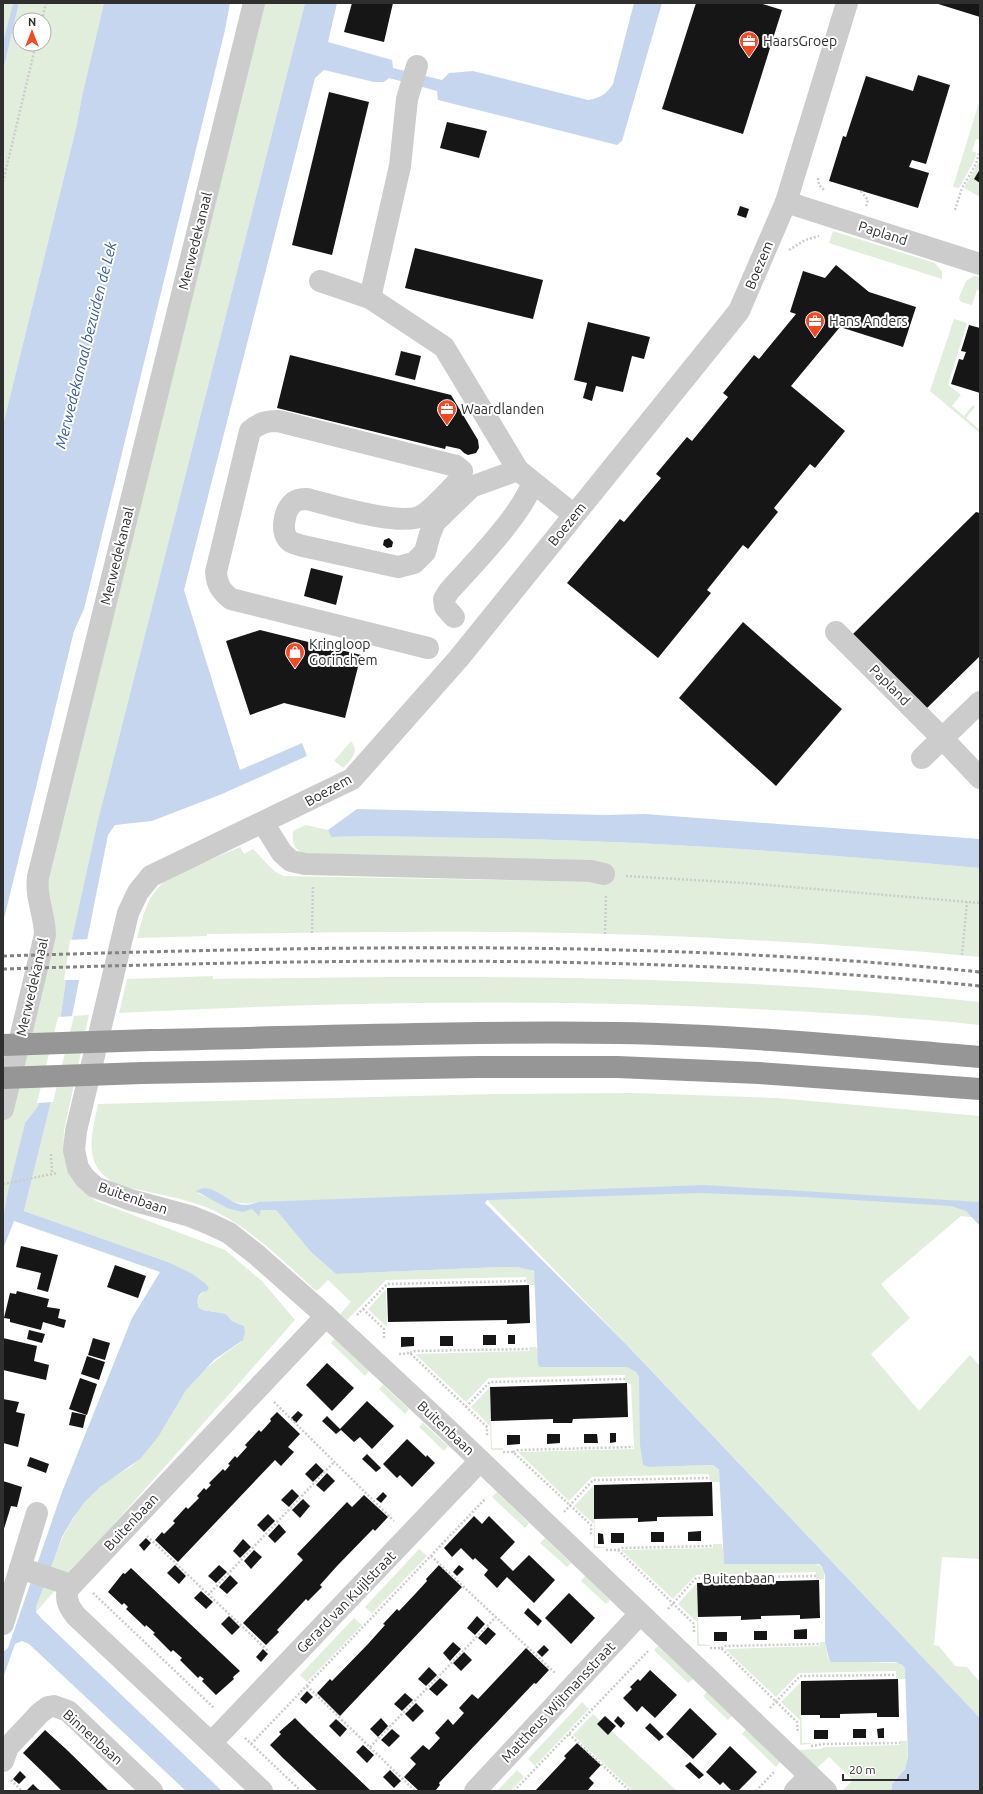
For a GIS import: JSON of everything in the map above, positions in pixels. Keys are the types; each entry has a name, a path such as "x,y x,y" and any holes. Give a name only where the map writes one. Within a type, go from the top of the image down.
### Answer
{"highway":[{"path":"3,1045 151,1040 475,1033 619,1033 770,1039 980,1057"},
{"path":"3,1078 142,1073 470,1067 617,1067 760,1073 980,1089"}],"street":[{"name":"Merwedekanaal","path":"3,1109 45,935 44,922 37,894 38,876 254,3"},
{"name":"Boezem","path":"128,913 138,892 151,876 352,780 459,658 739,312 786,202 847,3"},
{"path":"370,298 400,166 407,99 417,66"},
{"name":"Papland","path":"786,202 980,264"},
{"path":"320,281 370,298 444,347 525,476 574,515"},
{"path":"428,648 231,599 221,591 217,583 216,572 250,431 258,424 268,421 278,421 456,466 462,471 461,479 423,515 408,519 391,519 307,499 296,500 289,507 285,520 285,533 291,541 304,546 398,567 414,563 425,552 435,522 471,487 525,476"},
{"path":"454,617 445,607 444,599 449,591 510,520 528,496 525,476"},
{"name":"Papland","path":"836,632 980,778"},
{"path":"922,758 980,702"},
{"path":"263,823 282,853 291,861 305,864 591,871 604,874"},
{"name":"Buitenbaan","path":"128,913 76,1131 74,1150 78,1168 85,1178 95,1187 131,1200 190,1216 229,1233 257,1255 334,1323 755,1724 794,1751 803,1783 826,1791"},
{"name":"Buitenbaan","path":"67,1582 132,1522 334,1323"},
{"name":"Gerard van Kuijlstraat","path":"211,1743 480,1461"},
{"path":"3,1624 24,1569 37,1513"},
{"path":"24,1569 67,1582 67,1600 69,1608 76,1616 262,1791"},
{"name":"Mattheus Wijtmansstraat","path":"475,1791 646,1620"},
{"name":"Binnenbaan","path":"3,1760 8,1747 40,1713 48,1707 60,1707 68,1711 152,1791"}],"path":[{"path":"3,182 34,52"},
{"path":"955,210 962,188 976,164 980,150"},
{"path":"861,191 868,200 864,212"},
{"path":"604,874 744,883 980,903"},
{"path":"312,889 312,933"},
{"path":"605,934 606,898"},
{"path":"962,955 967,902"},
{"path":"3,1184 38,1177"},
{"path":"334,1323 363,1309 387,1284 527,1281"},
{"path":"363,1309 384,1329 384,1341"},
{"path":"398,1354 415,1351 530,1349"},
{"name":"Buitenbaan","path":"410,1353 487,1427 488,1439"},
{"name":"Buitenbaan","path":"466,1407 490,1382 625,1379"},
{"path":"272,1401 396,1523"},
{"path":"500,1452 513,1452 518,1450 634,1447"},
{"path":"513,1452 591,1525 591,1538"},
{"path":"208,1595 334,1462"},
{"path":"549,1527 593,1480 710,1478"},
{"path":"252,1744 486,1498"},
{"path":"132,1522 271,1655"},
{"path":"605,1550 618,1550 622,1548 714,1546"},
{"path":"618,1550 694,1624 694,1636"},
{"path":"431,1556 559,1676"},
{"name":"Buitenbaan","path":"646,1620 673,1603 696,1578 816,1576"},
{"path":"67,1582 230,1723 302,1791"},
{"path":"370,1747 496,1617"},
{"path":"708,1648 721,1648 725,1646 820,1644"},
{"path":"721,1648 797,1722 794,1751 756,1791"},
{"path":"514,1791 648,1650"},
{"path":"755,1724 800,1676 896,1675"},
{"path":"307,1686 415,1791"},
{"path":"569,1734 630,1791"},
{"path":"794,1751 900,1743"}],"green space":[{"path":"3,3 13,3 3,42"},
{"path":"19,3 104,3 82,96 77,124 3,425 3,71 12,33 12,52 52,52 52,12 17,12"},
{"path":"262,3 305,3 97,824 72,938 60,1021 38,1106 25,1123 3,1222 3,1120 43,878"},
{"path":"980,99 980,140 976,139 972,151 977,153 959,188 953,187"},
{"path":"980,160 980,169 974,179 980,183 980,197 964,188"},
{"path":"833,231 935,263 942,272 942,279 829,243"},
{"path":"974,276 980,277 980,291 977,290 972,305 961,302 959,298 966,281"},
{"path":"954,319 967,323 948,385 961,395 952,406 964,416 973,405 975,407 966,418 980,430 980,433 930,391"},
{"path":"351,741 354,745 355,752 343,768 334,761"},
{"path":"306,825 328,830 331,837 388,836 608,842 856,857 980,868 980,957 738,939 616,934 423,932 207,934 207,936 137,938 147,905 161,884 168,878 240,847 244,854 253,849 274,871 283,876 603,882 309,858 296,848 293,841 293,831"},
{"path":"213,976 213,979 405,977 597,978 789,986 980,1002 980,1025 896,1017 811,1012 596,1003 358,1004 119,1013 127,979"},
{"path":"89,1015 64,1131 64,1153 66,1162 74,1179 87,1194 96,1201 225,1250 262,1281 295,1320 36,1612 36,1607 53,1559 76,1514 99,1488 132,1466 138,1460 158,1434 186,1389 212,1364 241,1342 244,1326 232,1321 226,1314 199,1308 198,1299 206,1287 179,1267 24,1211 72,1016"},
{"path":"633,1093 777,1098 980,1116 980,1218 961,1216 881,1284 910,1318 871,1354 919,1411 970,1355 980,1366 980,1559 942,1557 934,1645 939,1646 955,1666 967,1667 980,1682 980,1718 634,1352 487,1200 258,1202 246,1204 226,1198 216,1191 197,1193 243,1212 252,1208 260,1212 261,1210 276,1210 311,1252 336,1274 509,1267 523,1268 531,1270 535,1273 535,1285 527,1285 526,1277 386,1280 347,1320 341,1315 341,1313 351,1302 328,1280 318,1290 315,1290 252,1234 208,1208 176,1198 122,1186 109,1179 100,1171 92,1152 93,1129 98,1104 496,1094"},
{"path":"386,1289 387,1327 368,1309"},
{"path":"335,1339 369,1371 365,1376 331,1343"},
{"path":"530,1347 629,1367 636,1372 639,1377 649,1467 714,1465 719,1471 720,1482 710,1482 709,1474 592,1477 569,1501 518,1452 634,1449 631,1384 625,1383 625,1375 489,1378 466,1402 415,1354 530,1351"},
{"path":"383,1385 409,1409 405,1414 379,1389"},
{"path":"490,1387 492,1448 503,1448 503,1450 491,1450 490,1426 471,1407"},
{"path":"423,1423 448,1446 444,1451 419,1427"},
{"path":"594,1485 595,1546 607,1548 594,1548 594,1524 574,1506"},
{"path":"497,1492 529,1523 525,1528 492,1497"},
{"path":"545,1538 571,1563 567,1567 540,1543"},
{"path":"714,1544 722,1544 725,1564 813,1563 822,1568 824,1579 816,1580 816,1572 696,1575 673,1599 621,1550 713,1548"},
{"path":"419,1549 427,1556 372,1613 365,1607"},
{"path":"585,1576 610,1600 606,1604 581,1581"},
{"path":"697,1583 699,1644 710,1646 697,1646 697,1622 678,1604"},
{"path":"354,1618 362,1625 307,1682 300,1675"},
{"path":"820,1642 825,1642 830,1661 899,1663 905,1668 906,1679 896,1679 896,1671 799,1673 776,1697 725,1649 819,1646"},
{"path":"658,1646 693,1679 688,1683 654,1650"},
{"path":"801,1682 802,1743 811,1744 800,1745 800,1720 781,1702"},
{"path":"707,1692 732,1716 728,1720 703,1696"},
{"path":"582,1702 589,1709 535,1766 528,1759"},
{"path":"593,1714 677,1791 633,1791 573,1735"},
{"path":"746,1729 780,1762 776,1767 742,1734"},
{"path":"900,1741 907,1741 907,1763 904,1770 893,1782 891,1791 842,1791 853,1780 829,1757 817,1768 798,1750 821,1749 824,1747 900,1745"},
{"path":"517,1770 524,1777 511,1791 497,1791"}],"water":[{"path":"13,3 19,3 17,12 12,12 12,33 3,71 3,42"},
{"name":"Merwedekanaal bezuiden de Lek","path":"104,3 230,3 225,30 84,609 74,631 3,923 3,425 77,124 82,96"},
{"path":"305,3 337,3 328,42 392,60 393,68 442,80 449,73 473,71 588,100 603,95 613,84 634,3 662,3 622,141 617,145 438,100 437,91 389,78 384,82 374,82 324,70 315,78 184,590 240,770 302,743 307,756 222,794 152,821 115,825 108,835 72,1016 24,1211 168,1262 191,1273 205,1283 209,1288 206,1292 202,1292 198,1298 199,1308 226,1314 232,1321 244,1326 245,1332 243,1340 214,1360 186,1390 158,1437 140,1459 100,1487 85,1502 73,1518 62,1537 36,1607 36,1612 222,1791 186,1791 29,1644 22,1641 15,1644 3,1678 3,1652 8,1648 62,1492 132,1318 160,1272 14,1221 3,1249 3,1221 7,1196 25,1123 38,1106 60,1021 72,938 97,824"},
{"path":"357,809 606,815 645,814 980,839 980,868 856,857 608,842 484,838 369,836 331,837 328,830"},
{"path":"704,1185 980,1202 980,1226 966,1211 951,1206 805,1197 701,1193 487,1200 485,1203 627,1345 980,1718 980,1791 891,1791 892,1784 905,1769 908,1757 905,1668 896,1662 831,1662 825,1642 825,1575 819,1564 724,1563 719,1470 713,1465 649,1467 643,1465 640,1445 639,1377 636,1372 627,1367 540,1367 538,1365 534,1271 518,1267 500,1267 336,1274 311,1252 276,1210 261,1210 259,1216 252,1209 243,1212 227,1208 196,1191 207,1188 218,1192 234,1202 244,1205 258,1202"}],"pier":[{"path":"89,939 81,980 64,980 70,940"},
{"path":"74,1016 53,1102 37,1103 58,1017"}],"building":[{"path":"352,3 393,3 384,42 344,32"},
{"path":"696,3 760,3 782,10 743,134 662,109"},
{"path":"935,3 980,3 980,17"},
{"path":"918,75 950,85 926,164 912,160 909,167 929,173 918,208 829,181 843,136 846,137 866,76 913,91"},
{"path":"329,92 369,102 332,255 292,245"},
{"path":"447,122 487,131 479,158 440,148"},
{"path":"980,169 980,183 974,179"},
{"path":"740,206 749,209 746,218 737,215"},
{"path":"415,248 543,280 533,319 405,288"},
{"path":"836,265 869,292 916,307 903,347 840,327 791,386 845,431 815,468 810,464 774,508 778,512 748,549 743,545 707,590 711,593 658,658 567,583 620,519 624,522 661,478 656,474 687,437 692,441 728,397 723,393 754,355 759,359 796,314 790,312 803,271 825,278"},
{"path":"588,322 650,337 644,359 632,356 623,392 596,386 592,401 583,398 587,383 574,380"},
{"path":"969,325 980,328 980,393 951,384 959,359 963,360 966,352 961,351"},
{"path":"401,351 421,356 415,380 395,375"},
{"path":"290,355 451,395 478,440 479,448 476,453 468,455 460,449 446,446 445,449 277,408"},
{"path":"976,512 980,513 980,656 926,709 852,635"},
{"path":"389,538 393,542 392,547 387,548 383,545 384,540"},
{"path":"311,568 343,576 336,605 304,596"},
{"path":"743,622 842,709 776,786 679,698"},
{"path":"260,630 361,655 345,718 284,703 250,715 226,641"},
{"path":"21,1246 58,1255 48,1292 37,1289 41,1273 16,1267"},
{"path":"115,1265 146,1276 138,1298 107,1287"},
{"path":"529,1285 530,1323 507,1324 507,1320 388,1322 387,1288"},
{"path":"17,1291 49,1299 47,1307 60,1309 58,1318 66,1320 64,1328 43,1322 41,1330 10,1322 10,1319 4,1318 10,1293 16,1294"},
{"path":"29,1330 45,1334 42,1343 27,1339"},
{"path":"483,1335 496,1335 496,1345 483,1345"},
{"path":"508,1335 515,1335 515,1344 508,1344"},
{"path":"440,1336 453,1336 453,1346 440,1346"},
{"path":"401,1337 414,1337 414,1346 401,1347"},
{"path":"3,1338 37,1346 34,1361 49,1365 46,1380 3,1370"},
{"path":"93,1338 110,1343 105,1360 88,1355"},
{"path":"87,1356 105,1362 99,1380 81,1374"},
{"path":"327,1363 354,1388 332,1411 306,1385"},
{"path":"80,1378 97,1384 87,1415 69,1409"},
{"path":"627,1383 628,1417 573,1419 572,1423 553,1423 553,1419 491,1421 490,1387"},
{"path":"3,1399 19,1402 16,1412 25,1414 18,1447 3,1443"},
{"path":"367,1401 394,1426 372,1449 360,1437 354,1442 341,1430 336,1434 322,1421 327,1416 340,1429"},
{"path":"298,1411 303,1415 296,1423 291,1418"},
{"path":"72,1412 86,1415 83,1428 69,1425"},
{"path":"277,1412 300,1434 288,1447 294,1452 281,1466 275,1460 178,1562 155,1540 162,1532 164,1534 175,1523 173,1521 186,1507 188,1509 199,1498 197,1496 204,1488 206,1490 211,1485 209,1483 223,1469 225,1471 230,1465 228,1464 235,1456 237,1458 247,1447 245,1445 259,1430 261,1432"},
{"path":"610,1433 616,1433 616,1442 610,1443"},
{"path":"547,1434 560,1434 560,1443 547,1444"},
{"path":"584,1434 597,1434 598,1443 584,1443"},
{"path":"507,1435 520,1435 520,1444 507,1445"},
{"path":"407,1439 426,1457 427,1455 435,1463 412,1487 400,1475 397,1478 383,1464"},
{"path":"367,1454 381,1468 376,1472 362,1459"},
{"path":"30,1457 49,1464 46,1473 27,1466"},
{"path":"316,1463 324,1471 313,1482 305,1474"},
{"path":"327,1473 335,1481 324,1492 316,1485"},
{"path":"3,1481 22,1487 17,1507 11,1506 3,1532"},
{"path":"712,1482 713,1516 657,1517 657,1521 638,1522 638,1518 594,1519 594,1485"},
{"path":"292,1489 299,1496 289,1507 281,1500"},
{"path":"383,1492 387,1496 381,1503 376,1499"},
{"path":"364,1495 388,1517 375,1531 373,1529 337,1566 320,1585 322,1587 308,1601 306,1599 277,1630 279,1632 266,1645 243,1623 303,1560 297,1554 347,1502 352,1507"},
{"path":"303,1499 310,1506 300,1518 292,1510"},
{"path":"268,1514 275,1521 264,1532 257,1525"},
{"path":"474,1516 482,1524 489,1516 515,1542 500,1558 513,1571 529,1555 555,1580 534,1603 507,1577 497,1588 484,1575 488,1570 475,1558 473,1560 461,1548 452,1557 444,1548"},
{"path":"279,1524 286,1532 275,1543 268,1536"},
{"path":"701,1531 701,1541 688,1541 688,1532"},
{"path":"651,1532 664,1532 664,1542 651,1542"},
{"path":"598,1533 603,1534 604,1544 598,1544"},
{"path":"611,1533 624,1533 624,1543 611,1543"},
{"path":"146,1538 151,1543 144,1551 139,1545"},
{"path":"243,1539 251,1547 240,1558 233,1551"},
{"path":"254,1550 262,1557 251,1569 244,1561"},
{"path":"175,1565 186,1576 179,1584 167,1573"},
{"path":"219,1565 227,1572 216,1583 208,1576"},
{"path":"439,1565 462,1587 340,1716 317,1693 330,1679 332,1681 368,1644 385,1625 383,1624 397,1609 399,1611 427,1581 426,1579"},
{"path":"459,1565 464,1569 457,1576 453,1572"},
{"path":"131,1568 240,1671 233,1677 234,1679 216,1695 202,1681 204,1679 200,1676 198,1678 180,1660 182,1658 173,1650 171,1652 153,1634 155,1633 146,1625 145,1627 126,1609 128,1607 124,1603 122,1605 108,1592 123,1573 125,1574"},
{"path":"230,1575 238,1583 227,1594 219,1587"},
{"path":"819,1580 820,1618 800,1619 800,1615 761,1616 761,1619 741,1620 741,1616 698,1617 697,1583"},
{"path":"201,1591 213,1602 206,1609 194,1598"},
{"path":"569,1593 595,1618 571,1644 545,1618"},
{"path":"528,1608 542,1621 538,1626 524,1613"},
{"path":"229,1616 240,1627 232,1635 221,1624"},
{"path":"477,1616 485,1624 475,1635 467,1628"},
{"path":"488,1627 496,1634 486,1645 478,1638"},
{"path":"807,1629 807,1639 794,1639 794,1630"},
{"path":"754,1631 767,1631 767,1640 754,1640"},
{"path":"714,1632 727,1632 727,1641 714,1641"},
{"path":"453,1642 461,1649 450,1661 443,1653"},
{"path":"544,1645 549,1650 542,1657 537,1652"},
{"path":"526,1648 549,1670 536,1684 534,1683 439,1783 440,1785 435,1791 419,1791 404,1777 416,1764 410,1758 423,1745 429,1750 440,1738 435,1733 448,1719 453,1725 464,1713 459,1708 472,1694 478,1699"},
{"path":"263,1649 268,1654 261,1662 256,1657"},
{"path":"464,1652 472,1660 461,1671 453,1663"},
{"path":"429,1667 437,1675 426,1686 418,1679"},
{"path":"650,1670 677,1695 655,1718 642,1706 637,1712 623,1698 632,1689 630,1687 638,1679 640,1681"},
{"path":"440,1678 448,1685 437,1696 429,1689"},
{"path":"898,1679 899,1717 877,1717 877,1713 840,1714 840,1718 820,1718 820,1715 801,1715 801,1681"},
{"path":"307,1691 313,1697 306,1704 300,1699"},
{"path":"405,1693 413,1700 402,1711 394,1704"},
{"path":"416,1703 424,1711 413,1722 405,1714"},
{"path":"690,1708 717,1734 693,1759 666,1734"},
{"path":"605,1716 616,1726 608,1735 597,1724"},
{"path":"618,1716 625,1723 621,1728 614,1721"},
{"path":"295,1718 371,1791 318,1791 284,1759 270,1745 281,1734 279,1732"},
{"path":"381,1718 388,1726 378,1737 370,1729"},
{"path":"336,1719 347,1729 340,1737 329,1726"},
{"path":"650,1723 664,1737 659,1741 645,1728"},
{"path":"884,1728 884,1738 878,1738 877,1729"},
{"path":"392,1729 400,1736 389,1747 381,1740"},
{"path":"853,1729 866,1729 866,1738 853,1738"},
{"path":"45,1730 109,1791 62,1791 23,1753"},
{"path":"814,1730 828,1730 828,1739 814,1739"},
{"path":"577,1743 601,1765 589,1778 594,1783 587,1791 535,1791 566,1758 564,1756"},
{"path":"363,1745 374,1755 367,1763 356,1752"},
{"path":"730,1746 757,1772 738,1791 732,1791 723,1782 720,1785 706,1772"},
{"path":"690,1762 704,1775 699,1779 685,1766"},
{"path":"390,1770 401,1781 394,1788 383,1777"},
{"path":"20,1771 26,1777 19,1784 13,1779"},
{"path":"33,1784 38,1789 41,1791 26,1791"}],"railway":[{"path":"3,956 247,950 492,948 736,954 858,961 980,972"},
{"path":"3,969 370,961 614,963 858,975 980,986"}],"place":[{"name":"HaarsGroep","path":"749,58"},
{"name":"Hans Anders","path":"815,338"},
{"name":"Waardlanden","path":"447,426"},
{"name":"Kringloop Gorinchem","path":"295,669"}]}
